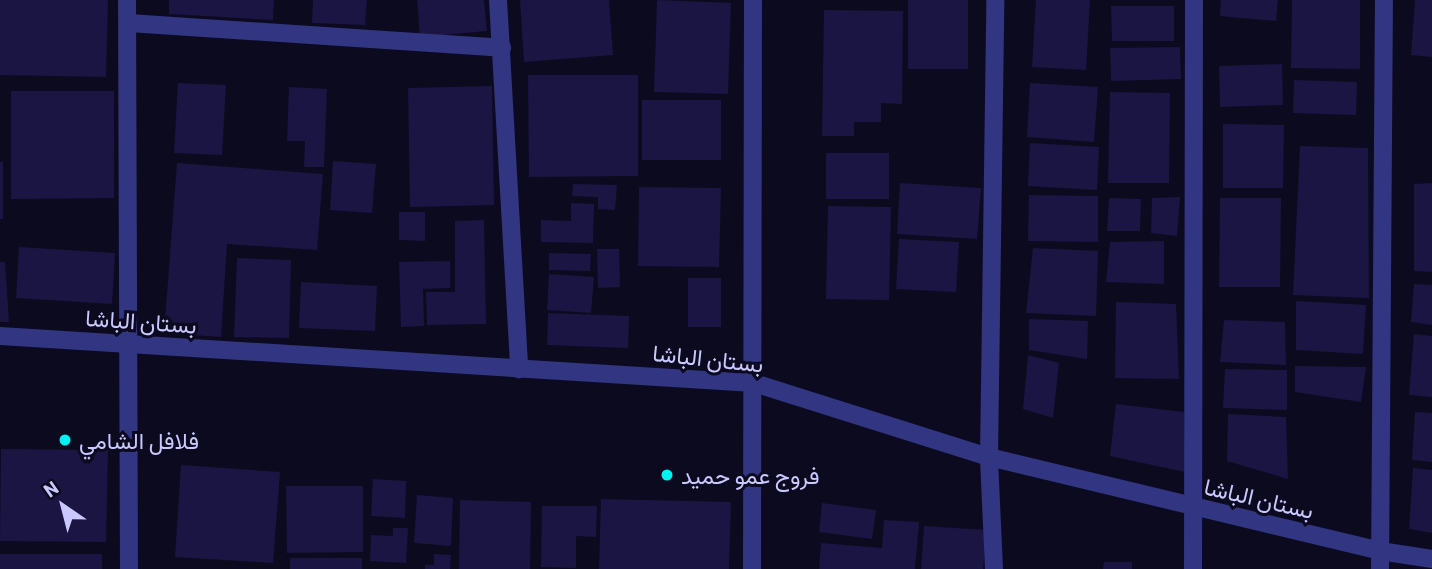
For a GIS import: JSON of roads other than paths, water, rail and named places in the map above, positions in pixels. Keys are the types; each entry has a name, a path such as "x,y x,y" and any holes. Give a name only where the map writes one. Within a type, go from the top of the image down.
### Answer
{"street":[{"path":"127,0 129,569"},
{"path":"498,0 519,369"},
{"path":"752,569 753,0"},
{"path":"994,569 989,457 995,0"},
{"path":"1193,569 1195,0"},
{"path":"1380,560 1384,0"},
{"path":"129,23 502,48"},
{"name":"بستان الباشا","path":"0,337 754,383 989,457 1193,508 1380,560 1432,559"}],"place":[{"name":"فلافل الشامي","path":"65,440"},
{"name":"فروج عمو حميد","path":"667,475"}]}
